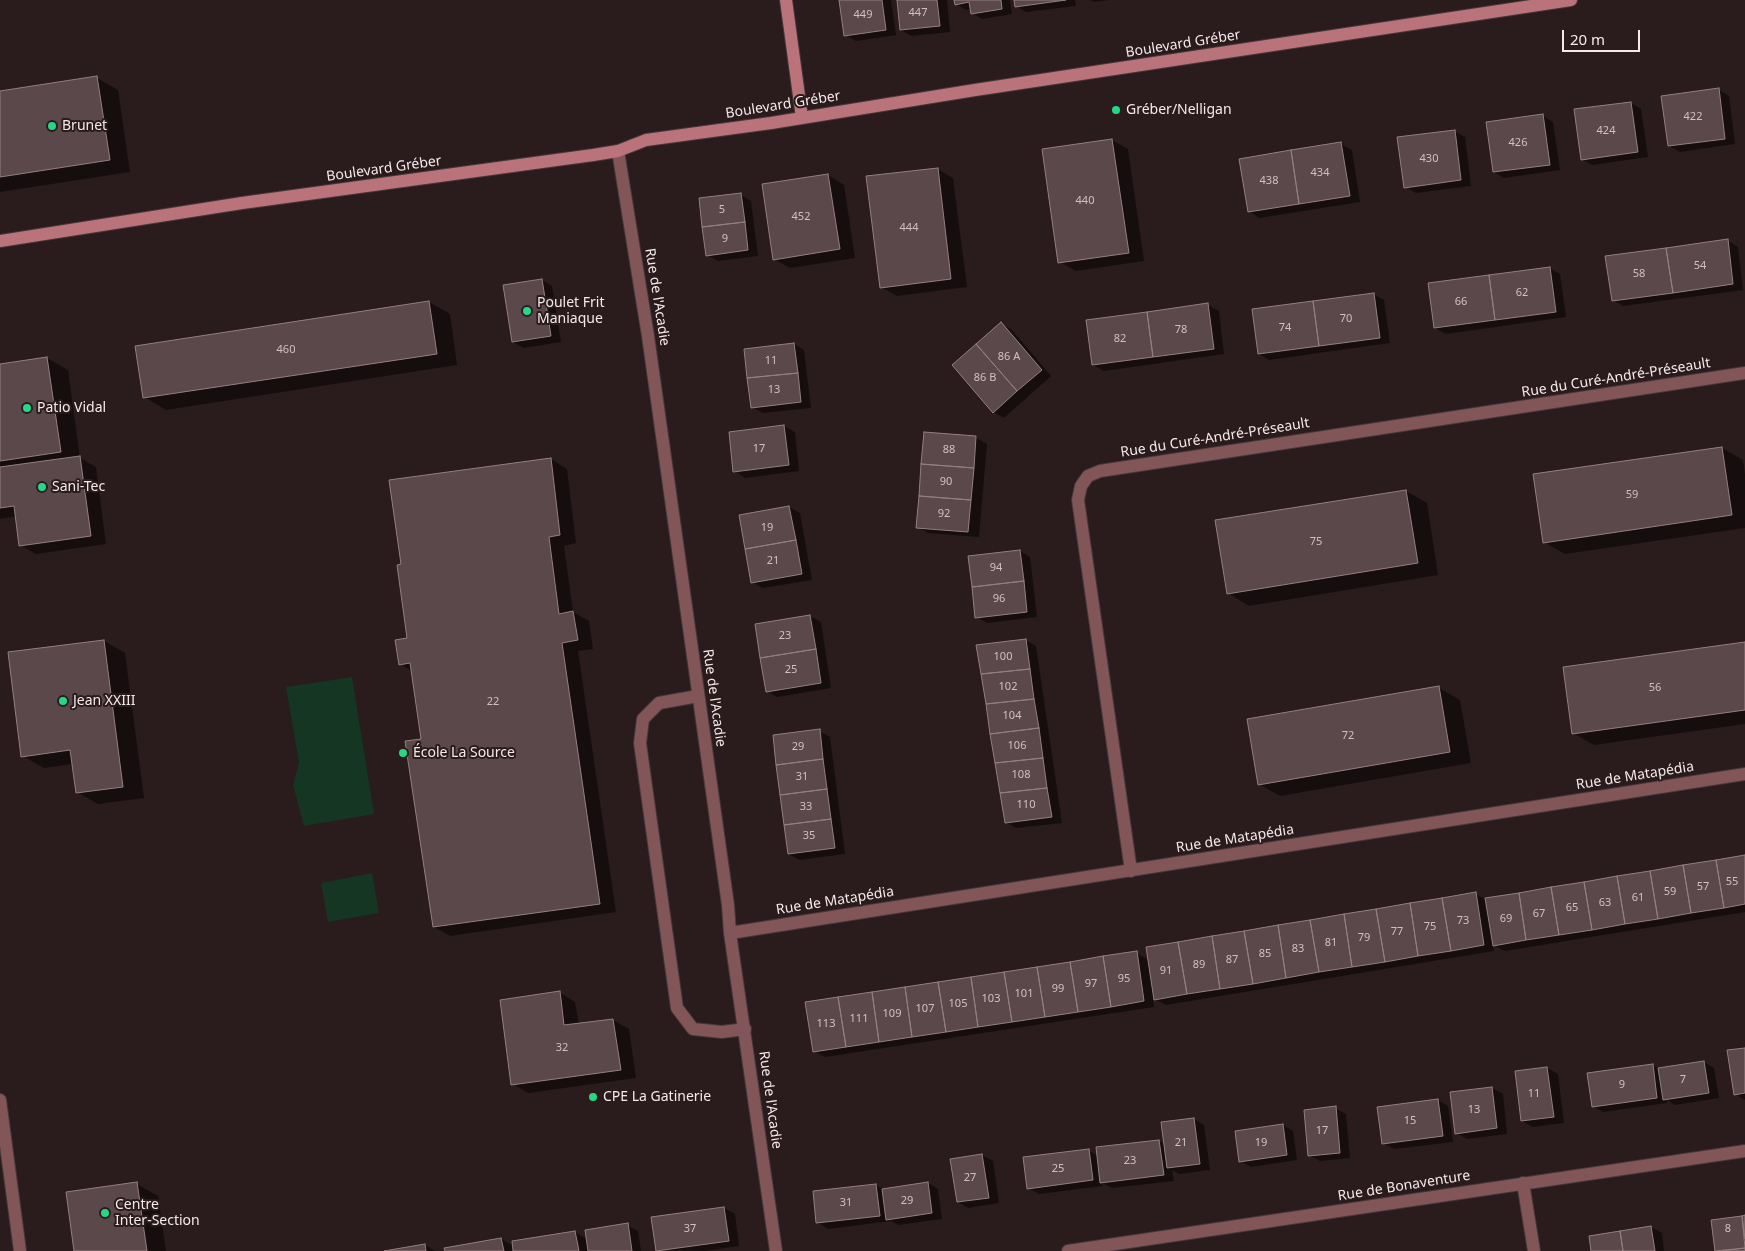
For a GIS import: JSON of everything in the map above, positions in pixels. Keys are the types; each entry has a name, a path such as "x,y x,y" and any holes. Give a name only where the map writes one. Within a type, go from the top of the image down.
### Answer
{"main road":[{"path":"786,0 802,118"},
{"name":"Boulevard Gréber","path":"0,241 242,203 618,151 646,140 802,118 1571,0"}],"street":[{"name":"Rue de l'Acadie","path":"618,151 648,336 730,933 776,1251"},
{"name":"Rue du Curé-André-Préseault","path":"1131,871 1078,500 1081,486 1088,476 1100,471 1745,373"},
{"path":"698,696 659,703 643,719 640,744 677,1008 693,1029 722,1032 745,1030"},
{"name":"Rue de Matapédia","path":"730,933 1745,774"},
{"path":"0,1100 20,1251"},
{"name":"Rue de Bonaventure","path":"1068,1251 1745,1151"},
{"path":"1523,1183 1534,1251"}],"green space":[{"path":"352,677 374,814 304,826 293,785 299,763 286,687"},
{"path":"372,873 379,913 328,922 321,883"}],"building":[{"path":"839,0 882,0 886,30 844,36"},
{"path":"897,0 937,0 940,26 900,30"},
{"path":"954,0 1001,0 1002,9 971,14 969,2 955,5"},
{"path":"1014,0 1066,0 1015,7"},
{"name":"Brunet","path":"97,76 110,160 0,177 0,91"},
{"path":"1719,88 1725,139 1668,146 1661,96"},
{"path":"1631,102 1638,152 1581,160 1574,109"},
{"path":"1543,114 1550,165 1493,172 1486,122"},
{"path":"1455,130 1461,180 1404,188 1397,137"},
{"path":"1112,139 1129,253 1058,263 1042,149"},
{"path":"1341,142 1350,196 1299,204 1291,150"},
{"path":"1291,150 1299,204 1248,212 1239,159"},
{"path":"938,168 951,279 880,288 866,176"},
{"path":"828,174 840,249 773,260 762,184"},
{"path":"741,193 745,222 702,227 699,198"},
{"path":"745,222 748,250 706,256 702,227"},
{"path":"1728,239 1733,284 1673,293 1666,248"},
{"path":"1666,248 1673,293 1612,301 1605,256"},
{"path":"1550,267 1556,312 1495,320 1489,275"},
{"path":"1489,275 1495,320 1434,328 1428,283"},
{"name":"Poulet Frit Maniaque","path":"542,279 551,336 512,342 503,285"},
{"path":"1374,293 1380,338 1319,346 1313,301"},
{"path":"429,301 437,354 143,398 135,346"},
{"path":"1313,301 1319,346 1258,354 1252,309"},
{"path":"1208,303 1214,349 1153,357 1147,312"},
{"path":"1147,312 1153,357 1092,365 1086,320"},
{"path":"1001,322 1042,370 1017,391 976,344"},
{"path":"794,343 798,373 747,378 744,349"},
{"path":"976,344 1017,391 993,413 952,365"},
{"name":"Patio Vidal","path":"47,357 61,452 0,461 0,364"},
{"path":"798,373 801,402 751,408 747,378"},
{"path":"784,425 789,465 733,472 729,432"},
{"path":"924,432 976,436 974,468 921,464"},
{"path":"1722,447 1732,515 1543,543 1533,474"},
{"name":"Sani-Tec","path":"80,456 91,536 19,546 14,506 0,508 0,467"},
{"path":"551,458 560,535 549,537 559,614 573,611 578,640 562,643 600,904 433,927 405,741 421,739 410,663 399,665 395,640 407,638 397,565 401,564 389,480"},
{"path":"921,464 974,468 971,500 919,496"},
{"path":"1406,490 1418,563 1227,594 1215,520"},
{"path":"919,496 971,500 968,532 916,528"},
{"path":"789,506 796,540 745,549 739,515"},
{"path":"796,540 802,574 751,583 745,549"},
{"path":"1020,550 1024,581 972,587 968,556"},
{"path":"1024,581 1027,612 975,618 972,587"},
{"path":"810,615 816,649 760,658 755,624"},
{"path":"1026,639 1030,669 981,674 976,645"},
{"name":"Jean XXIII","path":"104,640 123,787 76,793 70,750 21,757 8,652"},
{"path":"1745,642 1745,710 1572,734 1563,667"},
{"path":"816,649 821,683 766,692 760,658"},
{"path":"1030,669 1034,699 986,704 981,674"},
{"path":"1439,686 1450,752 1258,785 1247,719"},
{"path":"1034,699 1039,728 990,734 986,704"},
{"path":"1039,728 1043,758 995,763 990,734"},
{"path":"820,729 823,759 776,765 773,735"},
{"path":"1043,758 1047,788 1000,793 995,763"},
{"path":"823,759 827,789 780,795 776,765"},
{"path":"1047,788 1052,817 1005,823 1000,793"},
{"path":"827,789 831,819 784,825 780,795"},
{"path":"831,819 835,848 788,854 784,825"},
{"path":"1745,855 1745,904 1724,908 1716,860"},
{"path":"1716,860 1724,908 1691,913 1683,865"},
{"path":"1683,865 1691,913 1658,919 1650,871"},
{"path":"1650,871 1658,919 1625,924 1617,876"},
{"path":"1617,876 1625,924 1592,930 1584,882"},
{"path":"1584,882 1592,930 1559,935 1551,887"},
{"path":"1551,887 1559,935 1526,940 1519,893"},
{"path":"1476,892 1484,945 1451,951 1442,898"},
{"path":"1519,893 1526,940 1493,946 1485,898"},
{"path":"1442,898 1451,951 1418,956 1410,903"},
{"path":"1410,903 1418,956 1385,962 1376,909"},
{"path":"1376,909 1385,962 1352,967 1344,914"},
{"path":"1344,914 1352,967 1319,972 1310,920"},
{"path":"1310,920 1319,972 1286,978 1278,925"},
{"path":"1278,925 1286,978 1253,984 1244,931"},
{"path":"1244,931 1253,984 1220,989 1212,936"},
{"path":"1212,936 1220,989 1187,994 1178,942"},
{"path":"1178,942 1187,994 1154,1000 1146,947"},
{"path":"1137,951 1144,1001 1111,1007 1103,956"},
{"path":"1103,956 1111,1007 1078,1012 1070,962"},
{"path":"1070,962 1078,1012 1045,1017 1037,967"},
{"path":"1037,967 1045,1017 1012,1022 1004,972"},
{"path":"1004,972 1012,1022 978,1027 971,977"},
{"path":"971,977 978,1027 946,1032 938,982"},
{"path":"938,982 946,1032 912,1037 905,987"},
{"path":"905,987 912,1037 879,1042 872,992"},
{"path":"560,991 564,1025 613,1019 621,1070 511,1085 500,1000"},
{"path":"872,992 879,1042 846,1047 838,997"},
{"path":"838,997 846,1047 813,1052 805,1002"},
{"path":"1745,1048 1745,1093 1734,1095 1727,1050"},
{"path":"1704,1061 1709,1093 1663,1100 1658,1068"},
{"path":"1653,1064 1657,1098 1592,1107 1587,1073"},
{"path":"1547,1067 1554,1117 1521,1121 1515,1071"},
{"path":"1492,1087 1497,1128 1455,1134 1450,1092"},
{"path":"1438,1099 1443,1136 1382,1144 1377,1107"},
{"path":"1336,1106 1340,1153 1308,1156 1304,1110"},
{"path":"1194,1118 1200,1164 1167,1168 1161,1122"},
{"path":"1283,1124 1287,1155 1239,1162 1235,1131"},
{"path":"1159,1140 1164,1175 1100,1183 1096,1147"},
{"path":"1089,1149 1093,1180 1027,1189 1023,1157"},
{"path":"982,1154 989,1198 957,1202 950,1159"},
{"name":"Centre Inter-Section","path":"137,1182 147,1251 74,1251 66,1192"},
{"path":"928,1182 932,1213 886,1220 882,1189"},
{"path":"876,1184 880,1216 816,1223 813,1191"},
{"path":"724,1207 729,1241 656,1251 651,1217"},
{"path":"1745,1215 1745,1239 1742,1216"},
{"path":"1742,1216 1745,1248 1715,1251 1711,1220"},
{"path":"628,1223 632,1251 588,1251 585,1230"},
{"path":"1651,1226 1655,1251 1623,1251 1620,1231"},
{"path":"575,1231 579,1251 513,1251 512,1241"},
{"path":"1620,1231 1623,1251 1591,1251 1589,1236"},
{"path":"501,1238 504,1251 445,1251 444,1248"},
{"path":"425,1244 426,1251 384,1251"},
{"path":"1745,1248 1745,1251 1722,1251"}],"place":[{"name":"Gréber/Nelligan","path":"1116,110"},
{"name":"Brunet","path":"52,126"},
{"name":"Poulet Frit Maniaque","path":"527,311"},
{"name":"Patio Vidal","path":"27,408"},
{"name":"Sani-Tec","path":"42,487"},
{"name":"Jean XXIII","path":"63,701"},
{"name":"École La Source","path":"403,753"},
{"name":"CPE La Gatinerie","path":"593,1097"},
{"name":"Centre Inter-Section","path":"105,1213"}]}
